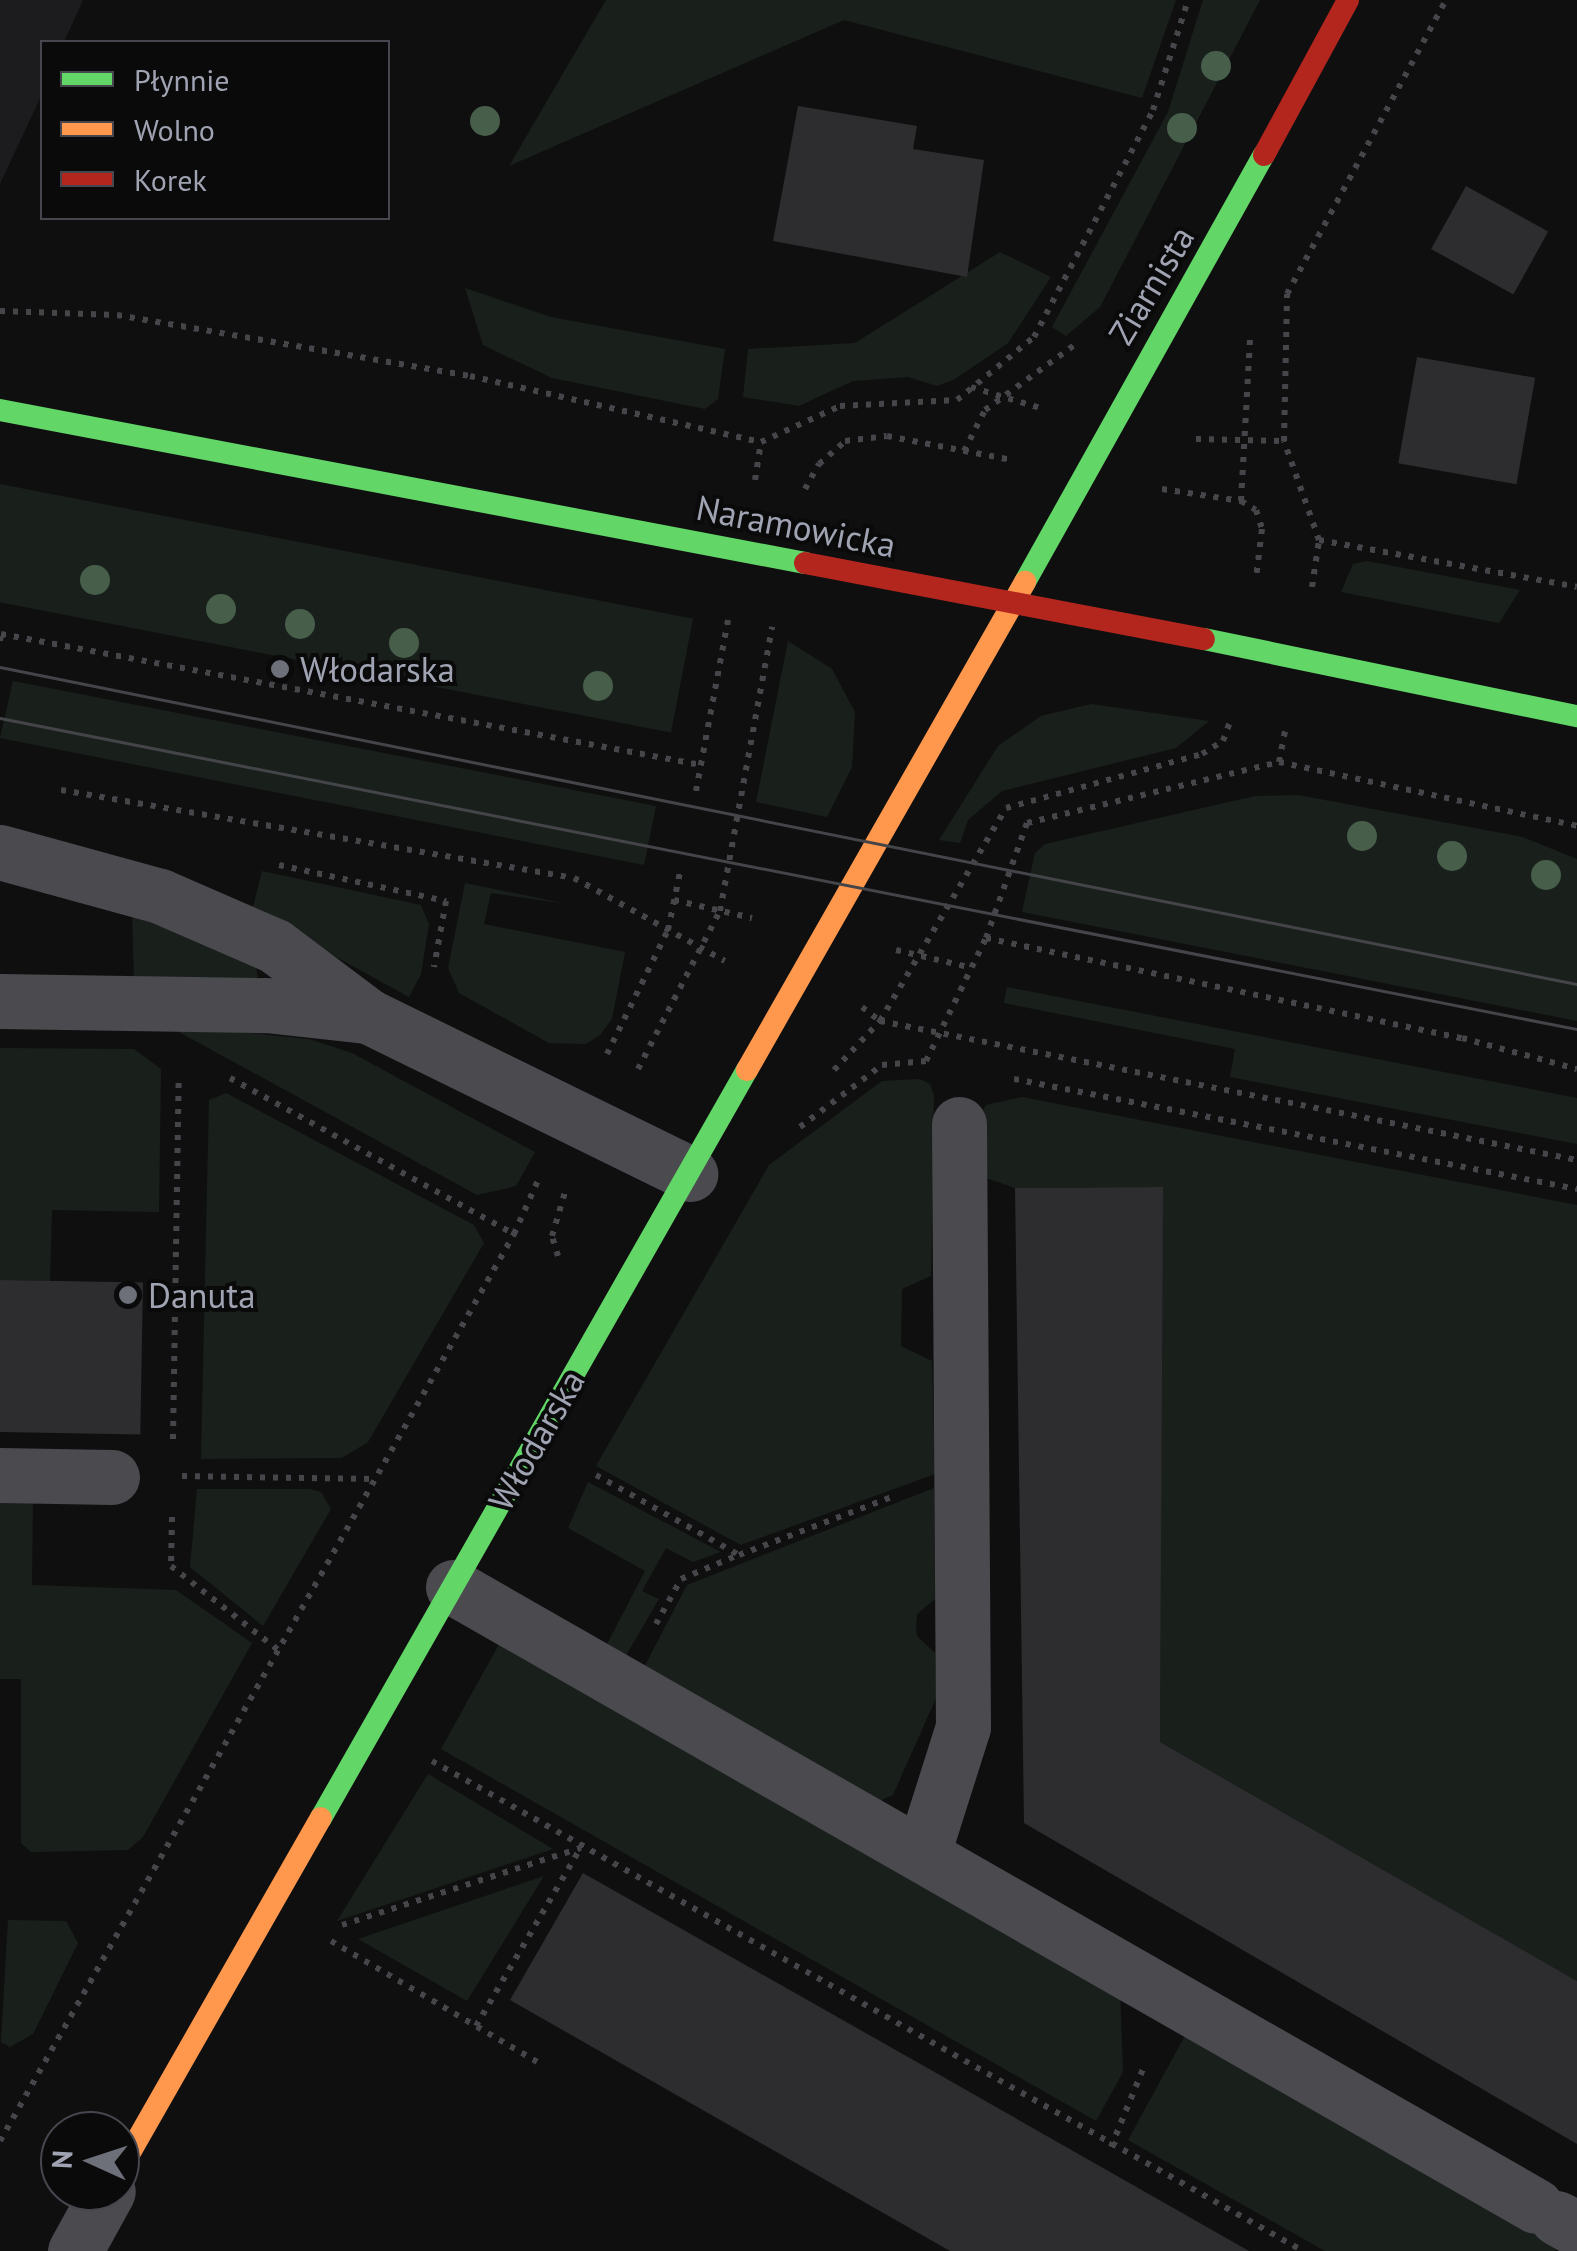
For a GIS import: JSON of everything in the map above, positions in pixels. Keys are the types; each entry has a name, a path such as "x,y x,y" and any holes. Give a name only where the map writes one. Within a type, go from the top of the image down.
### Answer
{"street":[{"name":"Ziarnista","path":"1011,605 1348,0"},
{"name":"Naramowicka","path":"0,410 1577,716"},
{"name":"Włodarska","path":"140,2135 1011,605"},
{"path":"0,852 160,896 275,946 368,1016 690,1174"},
{"path":"0,1000 266,1005 368,1016"},
{"path":"923,1853 963,1727 959,1124"},
{"path":"0,1476 112,1476"},
{"path":"452,1587 1557,2218"},
{"path":"75,2251 97,2211"}],"path":[{"path":"0,311 118,315 470,376 761,442 840,406 956,400 1034,337 1153,110 1188,0"},
{"path":"1311,594 1319,540 1284,441 1287,294 1446,0"},
{"path":"964,451 985,410 1093,331"},
{"path":"971,388 1046,410"},
{"path":"800,500 819,464 846,441 887,436 1012,460"},
{"path":"1196,439 1284,441"},
{"path":"753,491 761,442"},
{"path":"1203,496 1241,501 1256,510 1262,529 1257,571"},
{"path":"1319,540 1577,587"},
{"path":"696,791 728,618"},
{"path":"632,1078 704,950 720,911 772,628"},
{"path":"0,642 1,634 702,765"},
{"path":"1231,717 1223,741 1202,754 1006,808 880,1022 1577,1160"},
{"path":"1279,762 1284,730"},
{"path":"926,1061 986,938 1027,823 1279,762 1577,826"},
{"path":"96,791 574,878 704,950"},
{"path":"603,1062 668,930 681,867"},
{"path":"674,900 758,920"},
{"path":"986,938 1462,1038 1577,1069"},
{"path":"886,948 972,968"},
{"path":"173,1456 180,1056"},
{"path":"790,1135 882,1064 926,1061 942,1065"},
{"path":"222,1075 514,1234"},
{"path":"998,1076 1577,1189"},
{"path":"0,2141 514,1234 541,1174"},
{"path":"582,1466 739,1555"},
{"path":"624,1682 681,1579 963,1470"},
{"path":"172,1476 376,1478"},
{"path":"172,1512 171,1566 278,1650"},
{"path":"418,1753 1303,2251"},
{"path":"537,2062 317,1933 581,1848"},
{"path":"476,2026 581,1848"},
{"path":"1111,2146 1172,1998"}],"shaded area":[{"path":"0,0 83,0 65,40 40,40 40,98 0,184"},
{"path":"606,0 1176,0 1142,98 844,20 509,166"},
{"path":"1203,0 1260,0 1100,307 1066,336 1052,327 1168,112"},
{"path":"1000,252 1051,277 1008,343 955,379 937,386 908,377 853,381 799,406 743,397 748,349 855,343"},
{"path":"465,288 551,317 725,349 718,399 705,409 552,378 483,345"},
{"path":"0,484 693,619 671,733 0,602"},
{"path":"1367,561 1520,590 1499,623 1341,592 1353,564"},
{"path":"788,641 832,669 855,712 852,767 827,817 756,802"},
{"path":"13,681 656,806 644,865 0,738"},
{"path":"1091,704 1209,721 1176,748 1002,791 968,820 960,843 939,840 998,746 1041,716"},
{"path":"1298,795 1523,837 1577,859 1577,1021 1022,912 1035,853 1045,844 1255,796"},
{"path":"262,871 421,905 429,924 421,974 409,997 252,911"},
{"path":"465,883 567,904 491,893 484,924 625,952 612,1019 600,1035 586,1044 549,1043 459,993 448,968"},
{"path":"132,907 255,963 258,977 254,983 134,981"},
{"path":"1007,987 1577,1098 1577,1144 1230,1077 1235,1049 1004,1003"},
{"path":"166,1025 309,1039 352,1053 535,1152 516,1186 477,1195"},
{"path":"0,1048 134,1049 161,1069 159,1212 52,1210 50,1281 0,1280"},
{"path":"920,1079 930,1084 934,1096 931,1276 902,1289 901,1346 932,1361 935,1474 741,1545 596,1466 769,1165 882,1081"},
{"path":"226,1093 474,1225 484,1243 368,1442 342,1458 201,1459 209,1100"},
{"path":"1022,1097 1577,1205 1577,1981 1160,1742 1162,1187 1015,1188 986,1178 980,1116 986,1105"},
{"path":"588,1482 721,1552 693,1562 666,1548 642,1591 659,1599 624,1659 605,1648 645,1571 568,1528"},
{"path":"934,1488 935,1599 917,1614 916,1626 917,1636 935,1653 936,1698 893,1795 875,1803 643,1669 687,1585"},
{"path":"197,1489 310,1489 321,1492 331,1509 263,1626 190,1567"},
{"path":"0,1497 33,1497 32,1585 176,1590 252,1643 143,1837 128,1850 31,1852 21,1843 21,1679 0,1679"},
{"path":"502,1639 1120,1990 1123,2072 1096,2121 441,1749"},
{"path":"428,1774 553,1849 337,1921"},
{"path":"544,1876 467,2001 358,1939"},
{"path":"8,1920 66,1921 78,1943 33,2034 10,2047 1,2042"},
{"path":"1187,2032 1556,2242 1555,2251 1325,2251 1128,2140"}],"building":[{"path":"798,106 917,126 913,149 984,160 967,277 773,241"},
{"path":"1466,186 1548,232 1513,295 1431,249"},
{"path":"1417,357 1535,378 1516,484 1398,463"},
{"path":"1163,1187 1160,1742 1577,1981 1577,2144 1024,1823 1015,1188"},
{"path":"0,1280 143,1282 140,1434 0,1432"},
{"path":"583,1873 1249,2251 950,2251 510,2000"}],"tram line":[{"path":"0,667 1577,984"},
{"path":"0,718 1577,1029"}],"traffic: fast":[{"path":"1025,582 1264,155"},
{"path":"0,410 805,563"},
{"path":"1204,639 1577,716"},
{"path":"321,1818 747,1070"}],"traffic: slow":[{"path":"747,1070 1025,582"},
{"path":"140,2135 321,1818"}],"traffic: jam":[{"path":"1264,155 1348,0"},
{"path":"805,563 1204,639"}],"place":[{"name":"Włodarska","path":"280,669"},
{"name":"Danuta","path":"128,1295"}]}
